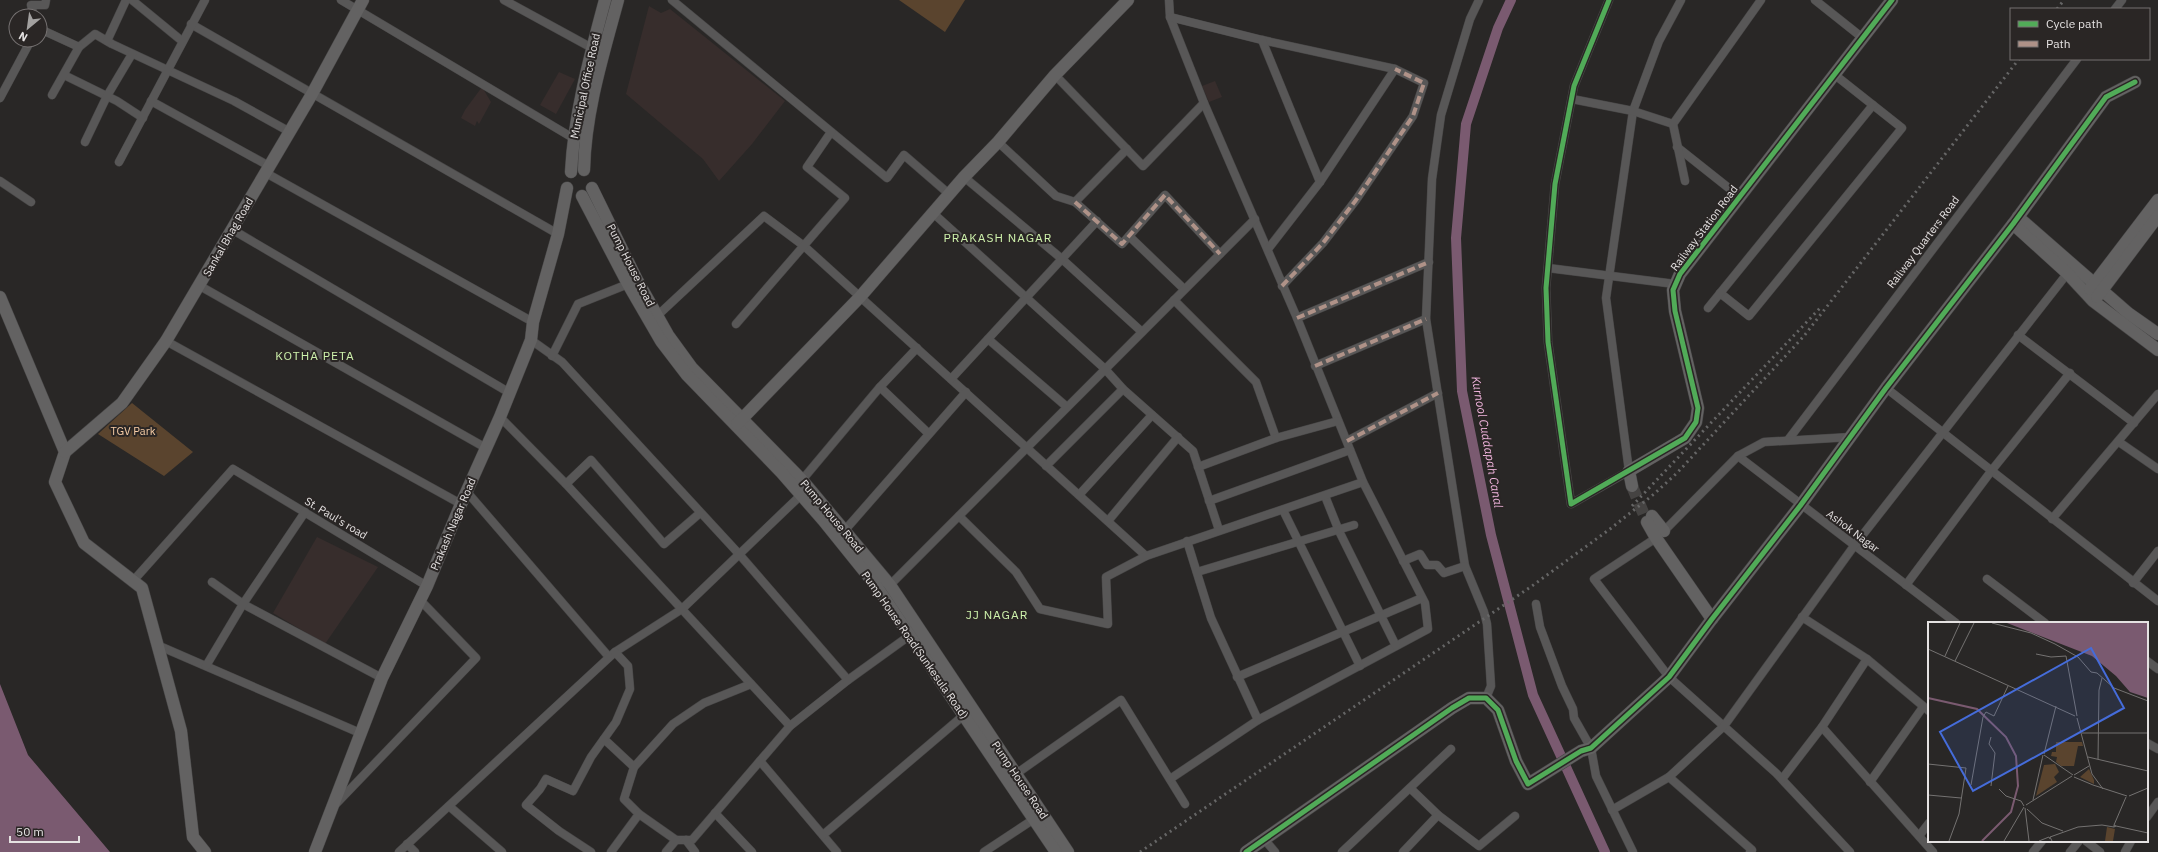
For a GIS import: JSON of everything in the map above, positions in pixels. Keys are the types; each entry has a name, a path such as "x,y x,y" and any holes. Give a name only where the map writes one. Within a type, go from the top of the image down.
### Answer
{"street":[{"path":"107,41 126,0"},
{"path":"132,0 182,41"},
{"path":"120,162 182,41 205,0"},
{"path":"341,0 360,4 573,138"},
{"path":"504,0 592,48"},
{"name":"Municipal Office Road","path":"571,172 573,138 592,48 606,0"},
{"name":"Municipal Office Road","path":"584,170 585,142 604,53 618,0"},
{"path":"672,0 887,178 904,155 949,194"},
{"path":"739,422 860,297 964,177 998,142 1055,75 1128,0"},
{"path":"1169,0 1170,16 1204,103 1297,318 1315,366 1363,482 1425,603 1428,629 1258,720 1170,779"},
{"path":"1479,0 1470,19 1441,115 1432,179 1426,319 1465,566 1484,612 1487,624 1491,686 1486,698"},
{"path":"1609,0 1574,86 1555,184 1546,288 1548,342 1571,504 1632,479 1606,298 1633,111 1659,42 1681,0"},
{"path":"1685,181 1673,124 1761,0"},
{"path":"1815,0 1864,39"},
{"name":"Railway Station Road","path":"1632,479 1685,438 1696,422 1698,408 1675,312 1673,290 1680,274 1864,39 1892,0"},
{"path":"2116,8 2122,0"},
{"path":"28,2 47,2"},
{"name":"Sankal Bhag Road","path":"65,452 122,403 166,341 200,286 312,94 360,4"},
{"path":"1170,16 1262,40 1395,69 1424,83 1413,116 1356,200 1322,242 1282,286"},
{"path":"191,24 558,234"},
{"path":"48,33 79,47"},
{"path":"52,95 79,47 95,34 132,54 234,101 290,132"},
{"path":"1262,40 1320,182"},
{"path":"0,98 27,48"},
{"path":"85,142 107,96 132,54"},
{"name":"Railway Quarters Road","path":"1788,440 2076,60"},
{"path":"1268,249 1320,182 1395,69"},
{"path":"64,75 107,96 143,118"},
{"path":"1055,75 1144,166 1204,103"},
{"path":"1720,293 1749,316 1902,128 1835,76"},
{"path":"1246,852 1452,708 1469,698 1486,698 1498,710 1516,761 1528,784 1586,749 1669,677 1800,506 1886,388 2015,220 2106,97 2135,82"},
{"path":"1572,99 1633,111 1673,124"},
{"path":"151,101 533,322"},
{"path":"1708,308 1872,105"},
{"path":"736,324 845,198 807,167 831,132"},
{"path":"998,142 1056,196 1075,202 1122,244 1165,195 1220,254"},
{"path":"1677,148 1740,197"},
{"path":"1075,202 1127,149"},
{"path":"584,170 592,179 592,188 582,196 573,194 567,188 566,180 571,172 584,170"},
{"path":"964,177 1062,259 1142,332"},
{"path":"0,181 32,202"},
{"name":"Prakash Nagar Road","path":"315,852 382,678 427,586 461,504 500,417 531,340 533,322 558,234 567,188"},
{"name":"Pump House Road","path":"592,188 637,280 668,335 692,368 739,422 802,480 890,585 1012,776 1068,852"},
{"name":"Pump House Road(Sunkesula Road)","path":"582,196 628,284 662,341 687,376 739,422 877,587 964,715 1012,776 1034,819 1056,852"},
{"path":"2098,287 2158,200"},
{"path":"933,213 1105,369 1123,389 1193,451 1219,530"},
{"path":"657,316 764,216 804,246 1146,556"},
{"path":"2090,297 2158,216"},
{"path":"890,585 1255,219"},
{"path":"2015,220 2071,270 2098,287 2128,313 2158,334"},
{"path":"951,379 1097,221"},
{"path":"233,230 510,393"},
{"path":"1129,236 1184,290"},
{"path":"1297,318 1429,262"},
{"path":"1548,268 1676,284"},
{"path":"2071,270 2090,297 2158,350"},
{"path":"1612,810 1669,777 1724,726 1854,546 2018,335 2071,270"},
{"path":"552,356 578,304 628,284"},
{"path":"200,286 486,448"},
{"path":"0,297 65,452 55,482 84,543 142,588 181,731 193,837 205,852"},
{"path":"1174,300 1256,382 1276,438"},
{"path":"1315,366 1426,319"},
{"path":"2018,335 2134,423"},
{"path":"988,339 1067,408"},
{"path":"531,340 562,362 739,554 848,680"},
{"path":"166,341 461,504"},
{"path":"399,852 612,654 682,609 801,495 802,480 880,387 917,348"},
{"path":"1906,585 1992,470 2070,373"},
{"path":"880,387 929,434"},
{"path":"1886,388 1992,470 2133,583 2158,601"},
{"path":"1046,466 1123,389"},
{"path":"845,530 966,392"},
{"path":"1347,441 1438,393"},
{"path":"2052,519 2119,442 2158,394"},
{"path":"1079,495 1152,415"},
{"path":"500,417 566,484 790,726"},
{"path":"1198,467 1276,438 1338,421"},
{"path":"1108,521 1178,437"},
{"path":"1847,851 1782,779 1669,677 1594,579 1660,534 1738,456 1764,442 1851,437"},
{"path":"2119,442 2158,469"},
{"path":"1209,502 1350,450"},
{"name":"Ashok Nagar","path":"1738,456 1800,506 1955,622"},
{"path":"566,484 591,460 664,544 700,513"},
{"name":"St. Paul's road","path":"133,581 233,469 427,586"},
{"path":"959,516 1016,572 1040,608 1108,624 1106,576 1146,556 1187,541 1363,482"},
{"path":"467,492 612,654 628,666 630,689 616,722 591,757 572,791 546,779 526,805 559,831 591,852"},
{"path":"1325,496 1339,531 1396,646"},
{"path":"1283,510 1360,666"},
{"path":"206,666 243,604 305,512"},
{"path":"1650,519 1712,619"},
{"path":"1197,572 1339,531 1354,525"},
{"path":"1187,541 1211,618 1258,720"},
{"path":"2133,583 2158,551"},
{"path":"1403,561 1420,554 1427,564 1437,565 1444,573 1465,566"},
{"path":"1987,579 2044,622"},
{"path":"212,582 243,604 382,678"},
{"path":"1238,677 1422,598"},
{"path":"332,808 476,658 420,600"},
{"path":"1536,604 1540,627 1562,686 1573,709 1574,718 1596,776 1633,852"},
{"path":"1802,617 1867,658 1926,709 1870,782"},
{"path":"751,684 704,703 673,724 634,767 624,799 639,814 676,840 692,840 790,726 848,680 909,636"},
{"path":"157,645 360,733"},
{"path":"1782,779 1822,727 1867,658"},
{"path":"2148,662 2158,669"},
{"path":"1012,776 1121,700 1185,804"},
{"path":"822,835 964,715"},
{"path":"1822,727 1933,852"},
{"path":"604,739 634,767"},
{"path":"1342,852 1451,749"},
{"path":"760,761 837,852"},
{"path":"1669,777 1752,850 1750,852"},
{"path":"1410,788 1438,815 1479,846 1515,816"},
{"path":"2148,816 2158,802"},
{"path":"449,806 502,852"},
{"path":"715,813 752,852"},
{"path":"611,852 639,814"},
{"path":"1403,852 1438,815"},
{"path":"984,852 1034,819"},
{"path":"1919,836 1928,824"},
{"path":"1264,839 1275,852"},
{"path":"666,852 676,840"},
{"path":"686,840 695,852"},
{"path":"2033,852 2041,842"},
{"path":"2070,852 2078,842"},
{"path":"2087,842 2100,852"},
{"path":"2125,852 2130,842"},
{"path":"407,844 416,852"}],"shaded area":[{"path":"649,6 661,13 670,9 785,101 752,144 719,181 703,159 626,94"},
{"path":"559,72 575,79 556,114 540,105"},
{"path":"1215,81 1222,97 1209,102 1202,86"},
{"path":"482,87 491,102 479,124 477,121 475,126 461,118"},
{"path":"317,537 378,567 325,644 273,613"},
{"path":"0,684 28,755 110,852 0,852"}],"green space":[{"path":"899,0 965,0 945,32"},
{"name":"TGV Park","path":"132,403 193,452 164,476 98,434"}],"waterway":[{"name":"Kurnool Cuddapah Canal","path":"1511,0 1498,28 1466,124 1456,238 1462,391 1491,535 1533,695 1605,852"}],"tunnel":[{"path":"1632,486 1647,522"}],"railway":[{"path":"2058,8 2064,0"},
{"path":"1140,852 1532,586 1610,529 1654,494 1677,473 1804,336 2018,60"},
{"path":"1632,506 1821,307"}],"marked path":[{"path":"1282,286 1323,243 1356,200 1413,116 1424,83 1395,69"},
{"path":"1075,202 1122,244 1165,195 1220,254"},
{"path":"1297,318 1429,262"},
{"path":"1315,366 1426,319"},
{"path":"1347,441 1438,393"}],"cycle path":[{"path":"1609,0 1574,86 1555,184 1546,288 1548,342 1571,504 1685,438 1696,422 1698,408 1675,311 1673,290 1680,274 1892,0"},
{"path":"1246,852 1452,708 1469,698 1486,698 1498,710 1516,761 1528,784 1581,751 1591,748 1669,677 1800,506 1886,388 2013,224 2106,97 2135,82"}],"district":[{"name":"PRAKASH NAGAR","path":"998,238"},
{"name":"KOTHA PETA","path":"315,356"},
{"name":"JJ NAGAR","path":"997,615"}]}
